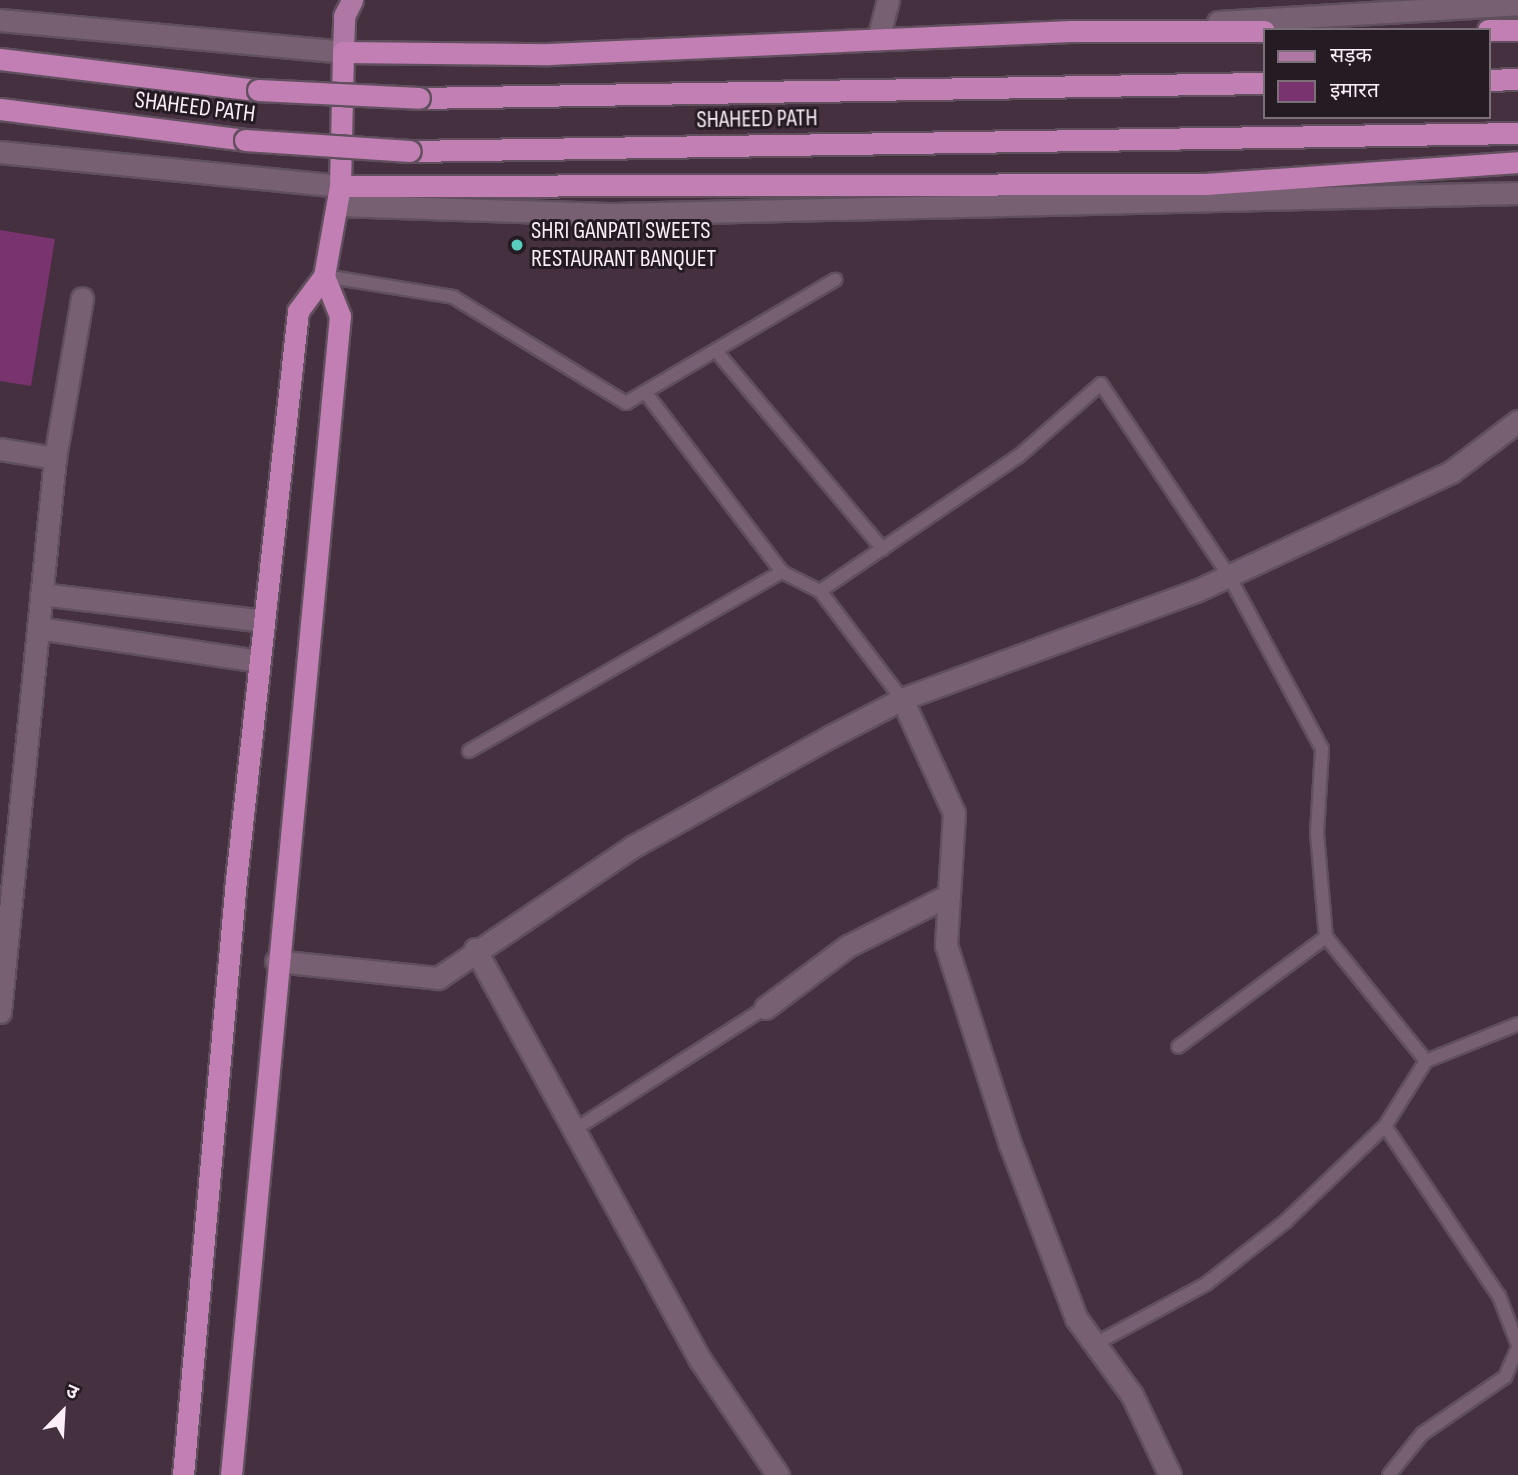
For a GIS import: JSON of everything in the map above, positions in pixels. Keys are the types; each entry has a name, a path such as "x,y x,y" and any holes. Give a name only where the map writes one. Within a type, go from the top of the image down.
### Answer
{"highway":[{"path":"1490,30 1518,30"},
{"path":"183,1475 260,661 298,311 324,276 339,195 343,52 549,54 1070,31 1262,31"},
{"name":"SHAHEED PATH","path":"0,60 258,90 419,98 1262,83"},
{"path":"1490,80 1518,79"},
{"name":"SHAHEED PATH","path":"0,109 245,140 410,151 1518,133"},
{"path":"339,195 1205,184 1518,162"},
{"path":"231,1475 276,961 340,317 324,276"}],"main road":[{"path":"343,52 346,5"}],"street":[{"path":"878,39 888,0"},
{"path":"1347,0 1366,13"},
{"path":"1070,31 1366,13 1453,4 1518,4"},
{"path":"0,20 343,52"},
{"path":"0,152 339,195 615,214 1518,193"},
{"path":"0,1012 55,458 82,298"},
{"path":"276,961 438,978 475,949 634,846 902,699 1229,576 1451,472 1518,421"},
{"path":"0,449 55,458"},
{"path":"41,594 264,621"},
{"path":"38,628 260,661"},
{"path":"902,699 954,813 946,945 1010,1144 1076,1318 1132,1395 1170,1475"},
{"path":"765,1008 848,946 949,895"},
{"path":"475,949 701,1361 778,1475"}],"lane":[{"path":"324,276 453,297 626,403 835,281"},
{"path":"716,351 883,548"},
{"path":"820,592 1018,456 1101,384 1229,576 1322,749 1317,833 1326,937 1426,1061"},
{"path":"645,392 782,572 820,592 902,699"},
{"path":"469,751 782,572"},
{"path":"1178,1047 1326,937"},
{"path":"574,1130 765,1008"},
{"path":"1095,1344 1206,1284 1286,1222 1385,1126 1426,1061 1518,1024"},
{"path":"1385,1126 1499,1296 1518,1346 1505,1377 1422,1434 1389,1475"}],"building":[{"path":"0,230 55,239 31,386 0,381"}],"place":[{"name":"SHRI GANPATI SWEETS RESTAURANT BANQUET","path":"517,245"}]}
